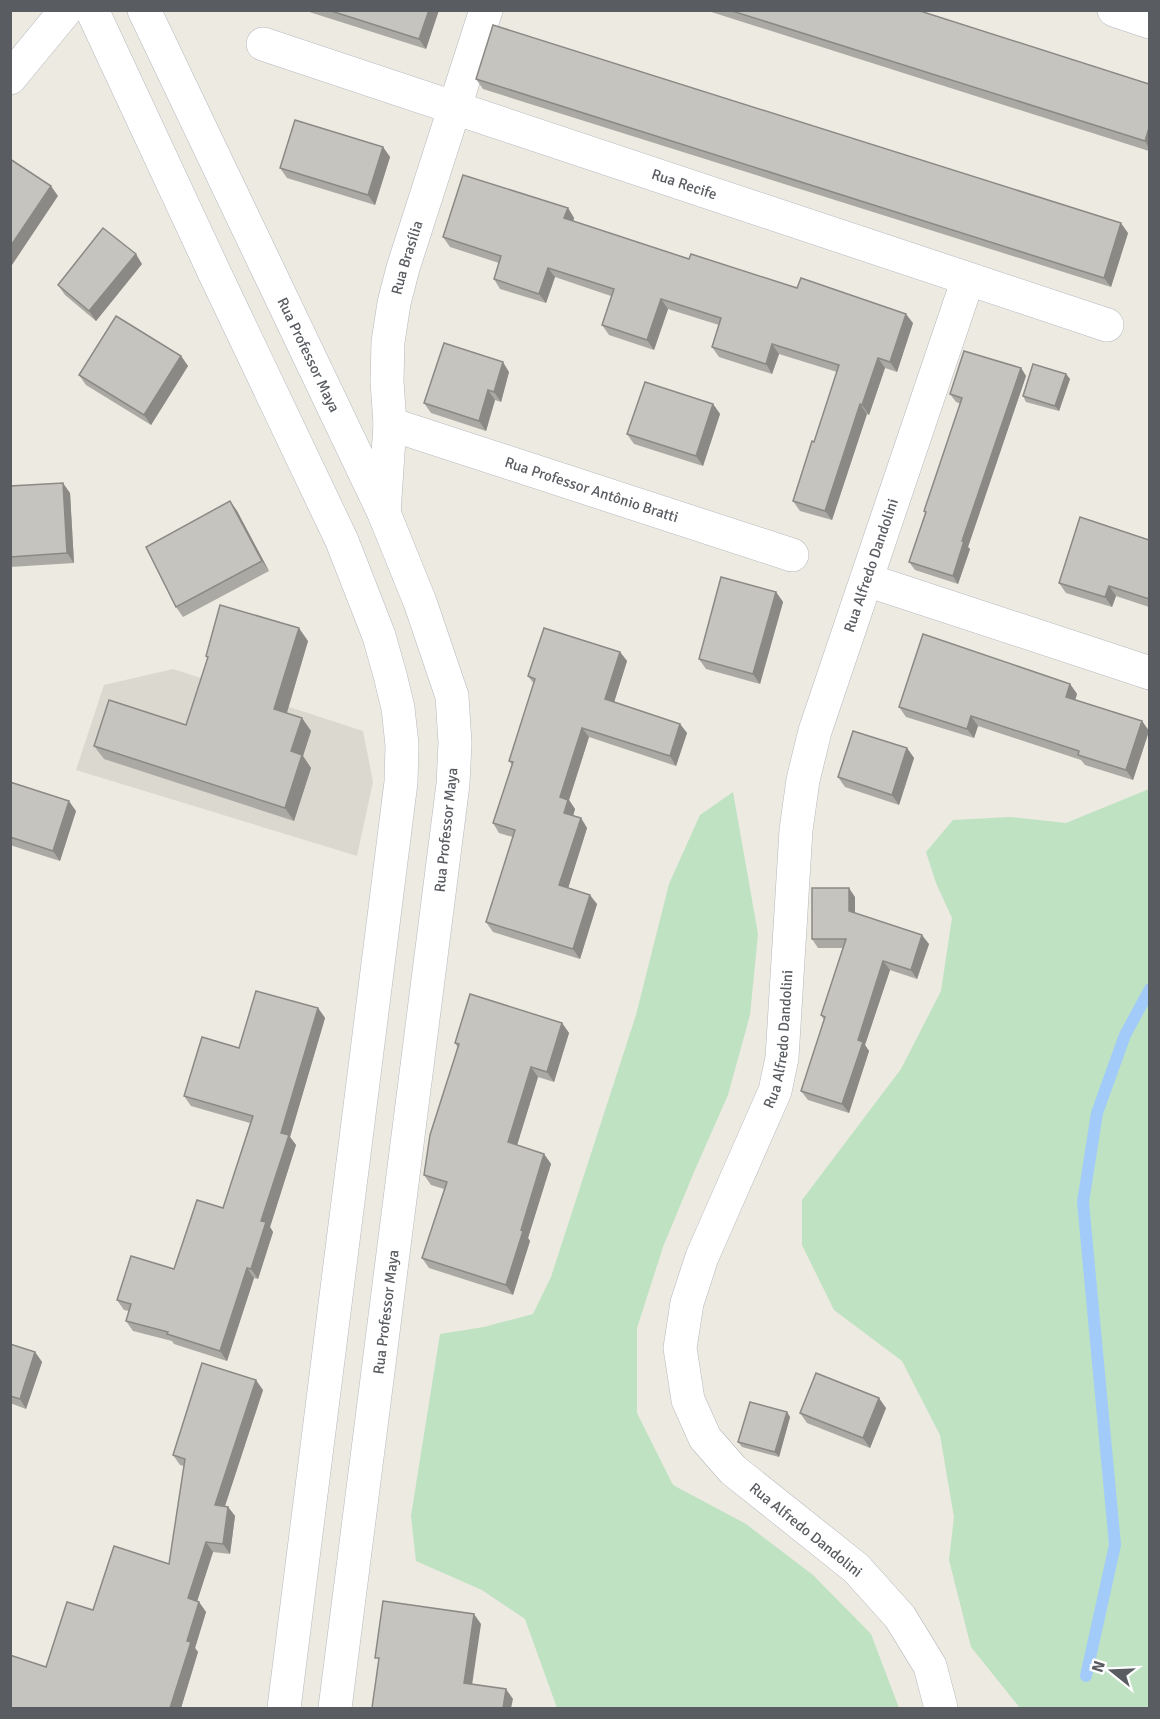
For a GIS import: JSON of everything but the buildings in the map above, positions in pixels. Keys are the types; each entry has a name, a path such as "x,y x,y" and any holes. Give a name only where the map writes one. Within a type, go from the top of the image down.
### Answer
{"street":[{"path":"10,78 66,10"},
{"path":"92,10 214,274 342,541 379,636 398,708 402,745 401,782 284,1708"},
{"name":"Rua Professor Maya","path":"144,10 384,513 420,602 452,696 455,743 453,784 335,1708"},
{"name":"Rua Brasília","path":"384,513 390,424 387,381 388,342 394,303 403,268 486,10"},
{"path":"1114,10 1149,22"},
{"name":"Rua Recife","path":"263,44 1107,325"},
{"path":"214,274 258,252"},
{"name":"Rua Alfredo Dandolini","path":"941,1708 930,1666 900,1617 856,1568 733,1470 705,1438 688,1400 680,1348 687,1303 702,1257 775,1091 782,1058 796,830 803,780 815,731 968,279"},
{"name":"Rua Professor Antônio Bratti","path":"390,424 792,555"},
{"path":"342,541 384,513"},
{"path":"867,580 1149,673"},
{"path":"381,945 432,949"},
{"path":"337,1295 388,1299"}],"shaded area":[{"path":"173,669 363,731 373,782 357,856 76,770 104,685"}],"green space":[{"path":"1149,789 1149,1708 1020,1708 971,1647 949,1560 954,1517 940,1435 902,1361 834,1310 802,1245 802,1200 901,1069 941,991 952,918 936,883 926,852 953,820 1011,817 1066,823"},
{"path":"733,792 758,934 750,1015 728,1095 663,1247 637,1328 637,1413 673,1485 746,1524 813,1575 871,1634 899,1708 557,1708 525,1619 482,1590 416,1561 411,1516 440,1334 484,1327 533,1314 551,1277 636,1015 669,884 700,815"}],"waterway":[{"path":"1086,1676 1115,1545 1083,1202 1097,1113 1125,1035 1150,989"}]}
